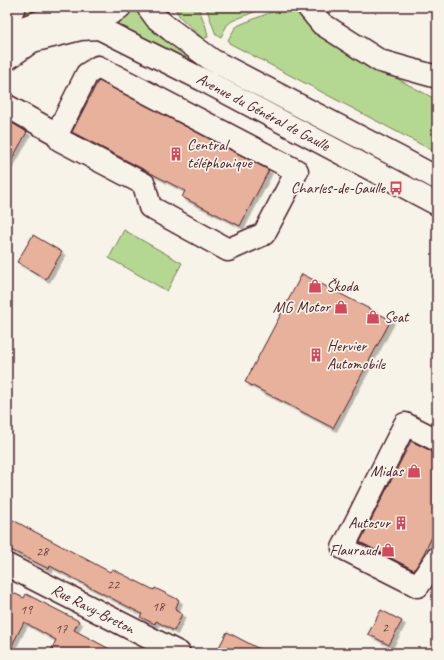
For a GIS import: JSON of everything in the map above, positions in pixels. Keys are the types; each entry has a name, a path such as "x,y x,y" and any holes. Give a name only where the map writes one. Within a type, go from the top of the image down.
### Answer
{"main road":[{"path":"7,21 14,7"},
{"path":"7,59 32,41 80,29 96,23 120,7"},
{"name":"Avenue du Général de Gaulle","path":"148,7 156,18 212,60 437,178"},
{"path":"162,7 171,30"},
{"path":"308,7 322,24 380,61 437,77"},
{"path":"7,37 22,28 61,14 68,9"},
{"name":"Avenue du Général de Gaulle","path":"68,9 437,204"},
{"path":"7,106 57,134 60,140 144,184 150,207 228,250 264,234 297,171 98,67 87,74 57,134"},
{"path":"203,80 234,86 437,193"},
{"path":"400,158 437,174"},
{"path":"436,561 418,586 343,548 405,424 437,440"},
{"name":"Rue Ravy-Breton","path":"7,565 179,653"}],"green space":[{"path":"19,7 51,7 15,23"},
{"path":"132,7 139,7 203,65 202,70 110,25"},
{"path":"174,7 198,7 206,27 208,37 203,39 180,17"},
{"path":"206,7 266,7 232,21 227,25 221,37 216,35"},
{"path":"284,7 297,7 322,35 338,47 437,100 437,153 229,43 228,40 235,28 239,25"},
{"path":"124,230 182,263 167,291 109,258"}],"building":[{"name":"Central téléphonique","path":"99,81 269,170 240,226 182,197 185,191 72,132"},
{"path":"7,120 27,132 7,168"},
{"path":"33,235 62,252 46,279 17,262"},
{"name":"Hervier Automobile","path":"302,274 391,320 333,428 245,382"},
{"path":"411,441 431,451 437,452 437,527 414,570 360,542"},
{"path":"11,519 110,572 112,569 154,590 155,588 179,600 175,610 182,614 174,631 156,621 155,624 140,617 142,614 50,566 49,569 7,548 7,528"},
{"path":"7,590 24,598 26,594 79,621 74,630 117,653 50,653 56,640 24,622 7,653"},
{"path":"381,610 402,621 389,645 368,634"},
{"path":"227,632 267,653 216,653"}],"place":[{"name":"Central téléphonique","path":"176,154"},
{"name":"Charles-de-Gaulle","path":"396,188"},
{"name":"Škoda","path":"315,286"},
{"name":"MG Motor","path":"341,307"},
{"name":"Seat","path":"373,317"},
{"name":"Hervier Automobile","path":"316,355"},
{"name":"Midas","path":"414,471"},
{"name":"Autosur","path":"401,523"},
{"name":"Flauraud","path":"388,550"}]}
